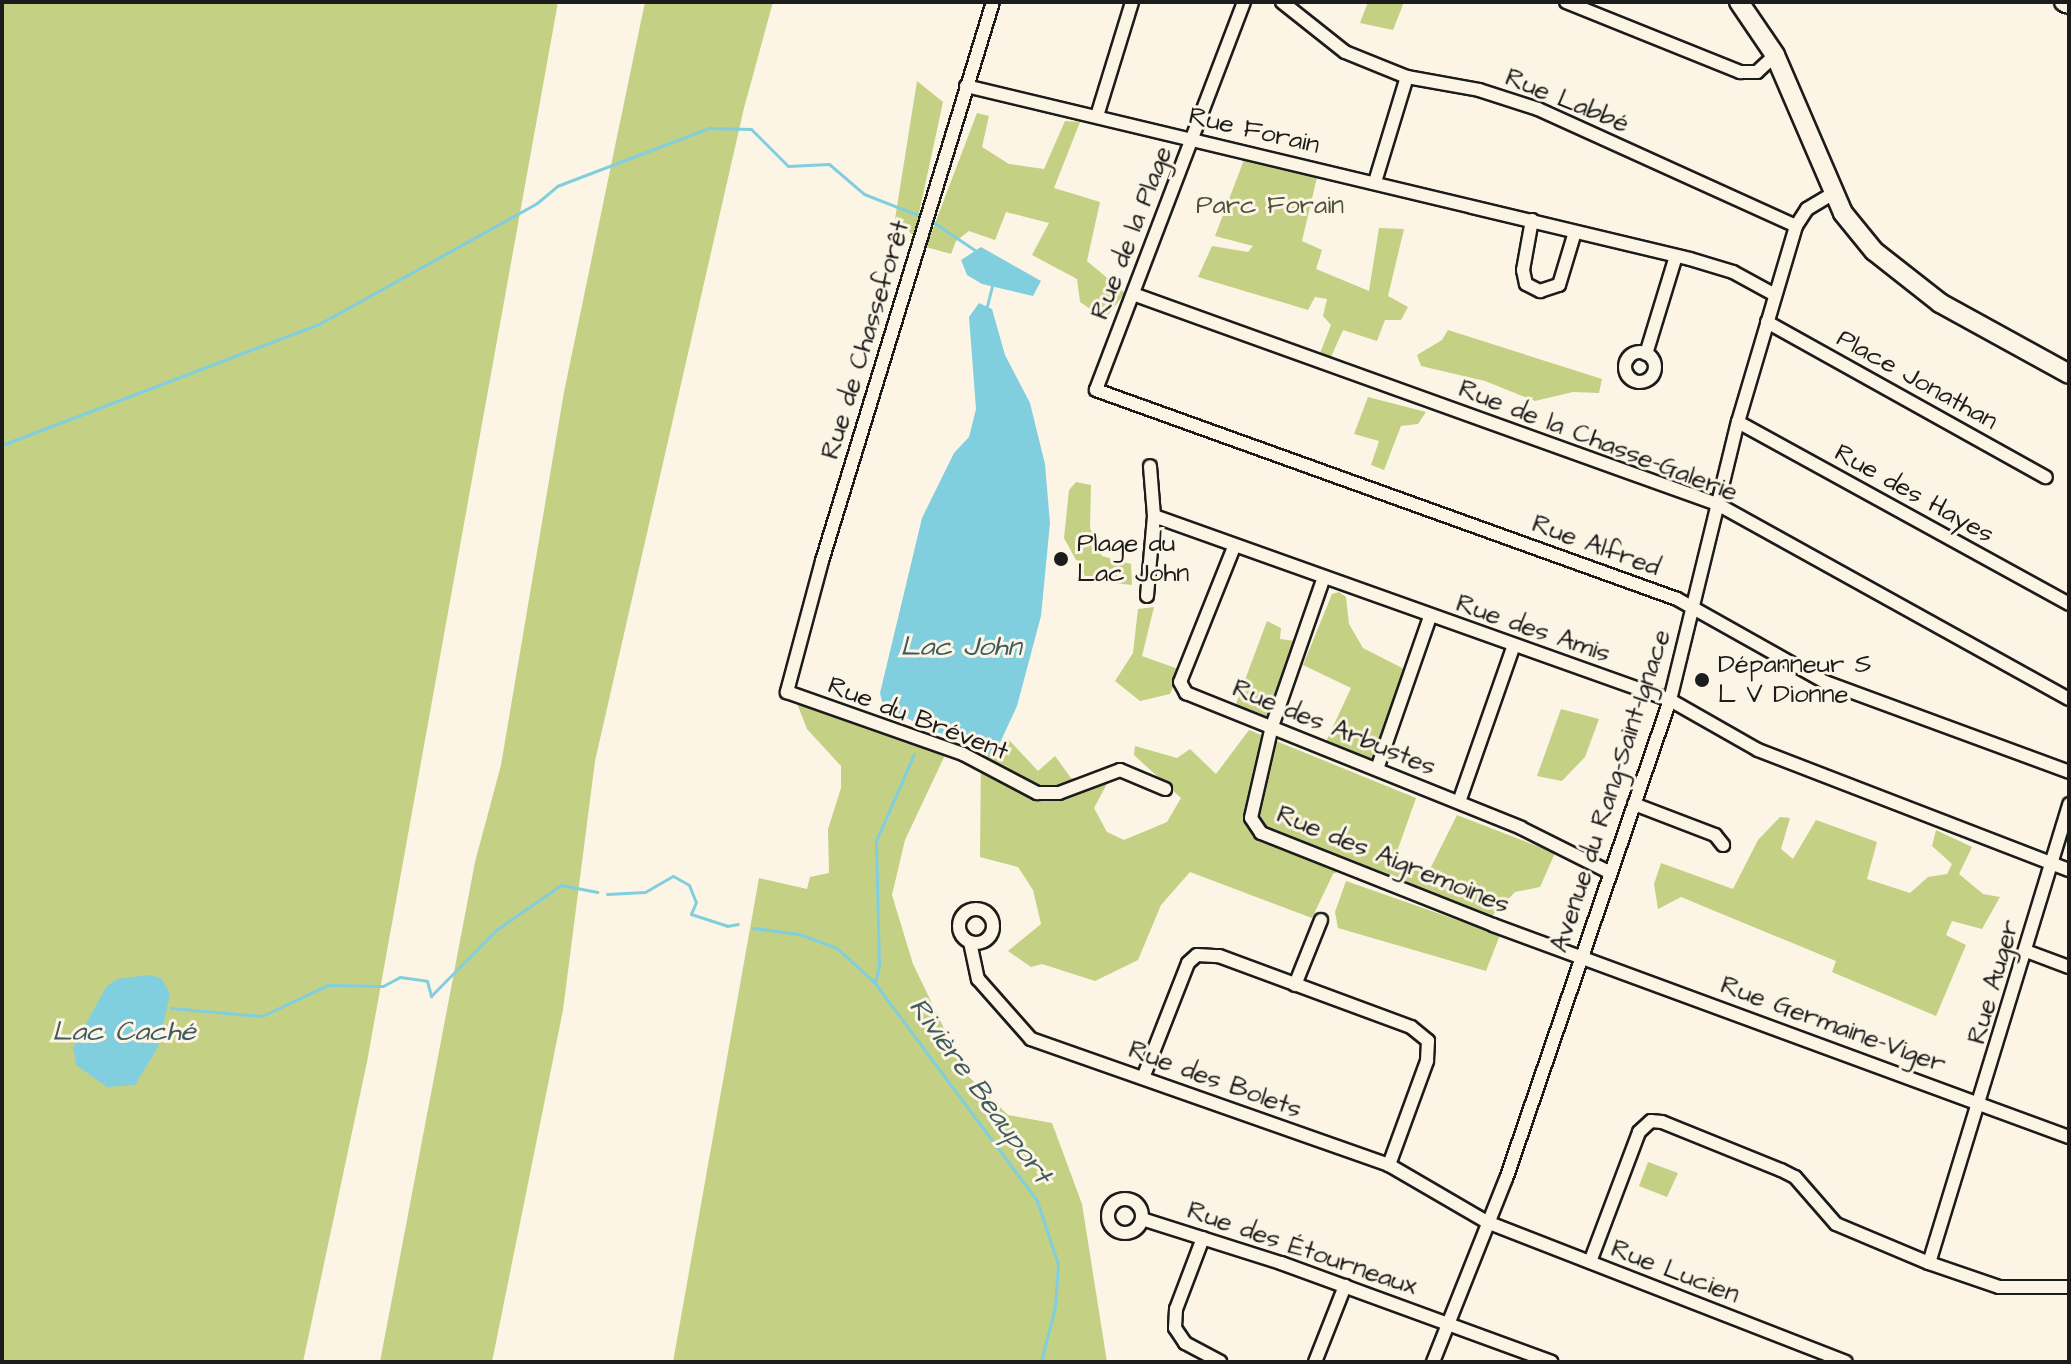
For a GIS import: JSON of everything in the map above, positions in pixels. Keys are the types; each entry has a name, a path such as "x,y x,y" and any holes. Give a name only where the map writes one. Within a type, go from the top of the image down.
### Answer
{"street":[{"name":"Rue de Chasseforêt","path":"787,692 993,2"},
{"path":"1097,116 1132,2"},
{"name":"Rue de la Plage","path":"1096,390 1244,2"},
{"name":"Rue Labbé","path":"1282,2 1345,52 1407,77 1479,90 1538,109 1796,226"},
{"path":"1566,2 1740,72 1757,72 1775,55"},
{"path":"1739,2 1775,55 1843,213 1874,251 1940,303 2069,374"},
{"path":"1375,182 1407,77"},
{"name":"Rue Forain","path":"966,86 1676,256 1733,272 1775,295"},
{"name":"Avenue du Rang-Saint-Ignace","path":"1433,1362 1487,1222 1670,700 1738,422 1796,226 1807,209 1834,193"},
{"path":"1532,220 1523,270 1526,284 1540,291 1559,285 1575,232"},
{"path":"1646,354 1676,256"},
{"name":"Rue de la Chasse-Galerie","path":"1133,294 1717,504 2069,699"},
{"name":"Place Jonathan","path":"1767,322 2046,477"},
{"name":"Rue Alfred","path":"1096,390 1692,608 1825,682 2069,772"},
{"name":"Rue des Hayes","path":"1738,422 2069,604"},
{"path":"1147,596 1154,516 1150,466"},
{"name":"Rue des Amis","path":"1154,516 1430,617 1670,700 1758,750 2069,870"},
{"name":"Rue des Arbustes","path":"1234,547 1180,688 1459,802 1609,872"},
{"name":"Rue des Aigremoines","path":"1324,577 1272,726 1251,818 1261,833 1581,955"},
{"path":"1377,769 1430,617"},
{"path":"1459,802 1514,645"},
{"name":"Rue du Brévent","path":"787,692 963,754 1037,793 1059,793 1120,770 1165,789"},
{"path":"1634,804 1715,835 1723,845"},
{"name":"Rue Auger","path":"1929,1263 1981,1104 2069,804"},
{"path":"1295,985 1321,920"},
{"name":"Rue des Bolets","path":"970,942 978,979 1031,1039 1389,1165 1487,1222"},
{"path":"2026,951 2069,967"},
{"path":"1143,1078 1182,973 1197,955 1219,956 1411,1027 1428,1041 1427,1061 1389,1165"},
{"name":"Rue Germaine-Viger","path":"1581,955 2069,1137"},
{"path":"1590,1262 1634,1141 1651,1121 1795,1177 1836,1224 1929,1263 1999,1287 2069,1287"},
{"name":"Rue des Étourneaux","path":"1142,1219 1345,1286 1551,1362"},
{"name":"Rue Lucien","path":"1487,1222 1846,1362"},
{"path":"1203,1238 1176,1309 1175,1328 1185,1343 1220,1362"},
{"path":"1315,1362 1345,1286"}],"green space":[{"path":"2,2 558,2 367,1062 303,1362 2,1362"},
{"path":"645,2 773,2 744,108 595,761 563,1010 492,1362 380,1362 475,862 501,765 564,392"},
{"path":"1368,2 1404,2 1393,30 1360,23"},
{"path":"917,81 943,102 914,236 895,219"},
{"path":"977,113 989,116 982,147 1009,164 1044,169 1065,121 1080,122 1054,188 1100,202 1087,261 1125,293 1105,319 1080,302 1077,279 1032,255 1049,223 1006,212 995,240 969,231 956,241 951,254 926,247"},
{"name":"Parc Forain","path":"1247,152 1319,169 1302,241 1322,250 1316,269 1369,291 1379,228 1404,229 1388,296 1408,307 1401,320 1385,320 1377,341 1343,330 1327,366 1317,361 1331,325 1323,316 1327,299 1315,297 1308,310 1198,277 1212,246 1248,252 1253,246 1215,236"},
{"path":"1448,330 1602,379 1599,393 1573,392 1535,401 1485,381 1421,366 1417,355 1442,340"},
{"path":"1368,397 1426,412 1418,424 1401,426 1384,470 1371,465 1379,441 1354,434"},
{"path":"1076,482 1091,485 1090,528 1102,556 1131,564 1132,585 1087,580 1064,538 1069,490"},
{"path":"1339,592 1346,597 1349,624 1363,648 1408,671 1379,770 1323,748 1351,688 1303,665 1332,594"},
{"path":"1154,607 1142,656 1181,670 1170,694 1140,701 1115,681 1133,653 1138,609"},
{"path":"1267,621 1281,628 1280,639 1303,642 1274,725 1233,712"},
{"path":"796,701 946,753 905,840 892,895 913,964 966,1074 1008,1115 1052,1123 1082,1204 1107,1362 673,1362 759,878 807,889 810,877 829,873 828,829 841,788 841,766 807,729"},
{"path":"1561,709 1599,719 1585,757 1562,781 1537,776"},
{"path":"1249,730 1416,798 1394,860 1428,873 1457,815 1555,853 1540,887 1515,892 1490,918 1347,867 1333,874 1312,918 1190,872 1161,905 1138,960 1095,981 1042,964 1031,967 1008,951 1041,924 1033,890 1018,867 980,857 981,756 1001,749 1009,740 1038,771 1055,756 1071,778 1109,780 1094,808 1107,832 1124,840 1167,822 1181,798 1134,755 1135,746 1177,758 1190,749 1216,774"},
{"path":"1780,817 1790,818 1781,849 1793,859 1816,820 1877,842 1867,879 1910,893 1928,877 1947,874 1952,864 1932,846 1936,830 1972,847 1959,874 1983,894 2000,897 1982,929 1952,921 1946,935 1966,945 1936,1016 1832,972 1836,961 1681,897 1658,909 1654,884 1661,863 1733,889 1758,840"},
{"path":"1346,881 1500,935 1486,971 1338,928 1335,912"},
{"path":"1648,1162 1678,1173 1667,1197 1639,1186"}],"water":[{"path":"981,247 1041,281 1033,296 982,284 967,275 961,260"},
{"name":"Lac John","path":"979,303 992,309 1005,355 1030,403 1045,464 1050,523 1041,616 1017,706 993,758 969,740 931,731 883,705 880,693 922,518 954,453 969,437 976,409 969,317"},
{"name":"Lac Caché","path":"149,975 161,978 170,994 158,1047 135,1085 107,1087 76,1065 73,1048 106,987 117,979"}],"waterway":[{"path":"2,445 319,324 537,203 557,186 709,128 751,129 788,166 829,164 864,194 918,215"},
{"path":"933,222 976,251"},
{"path":"987,306 992,286"},
{"path":"875,982 879,966 876,841 914,754"},
{"name":"Rivière Beauport","path":"607,894 645,892 673,876 689,885 696,902 691,914 727,926 738,924"},
{"name":"Rivière Beauport","path":"171,1008 262,1016 328,985 383,986 400,977 427,981 431,996 496,930 561,885 597,892"},
{"name":"Rivière Beauport","path":"753,928 799,934 837,948 874,982 1037,1201 1058,1264 1055,1307 1041,1362"}],"place":[{"name":"Plage du Lac John","path":"1061,559"},
{"name":"Dépanneur S L V Dionne","path":"1702,680"}]}
